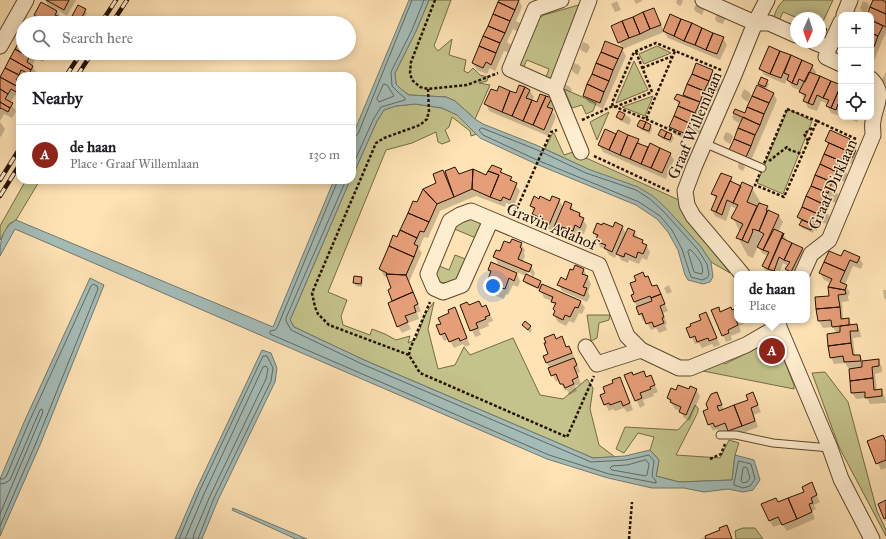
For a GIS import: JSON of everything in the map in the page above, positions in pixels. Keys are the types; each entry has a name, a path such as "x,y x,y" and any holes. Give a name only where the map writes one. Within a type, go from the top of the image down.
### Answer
{"street":[{"path":"17,16 26,0"},
{"path":"561,0 535,9 510,69 555,89 581,152"},
{"path":"555,89 589,0"},
{"path":"703,0 755,23 769,23 790,32"},
{"name":"Graaf Willemlaan","path":"739,271 693,216 687,205 685,191 755,23 767,0"},
{"path":"845,12 850,0"},
{"path":"0,46 16,18"},
{"path":"838,29 826,57 838,63"},
{"path":"826,46 830,48"},
{"name":"Graaf Dirklaan","path":"803,271 811,254 829,240 870,145 873,134 873,120 880,96 877,85 874,82"},
{"name":"Gravin Adahof","path":"491,220 462,285 442,292 434,288 428,274 450,221 471,212 491,220 508,227 598,265 627,336 641,350 679,368 690,368 746,346 778,323"},
{"path":"779,323 841,479 872,539"},
{"path":"586,347 597,364 641,350"}],"lane":[{"path":"704,144 763,166"},
{"path":"722,435 753,438 773,443 830,448"}],"path":[{"path":"435,0 411,62 410,74 412,80 420,87 428,90 467,85 510,69"},
{"path":"614,107 612,103 634,52 656,43 734,75"},
{"path":"646,119 675,51"},
{"path":"636,52 652,92"},
{"path":"642,68 673,57"},
{"path":"409,355 328,325 318,314 312,293 376,143 384,138 420,125 427,119 429,111 428,90"},
{"path":"508,227 551,132 652,92 657,94"},
{"path":"614,107 704,144"},
{"path":"816,121 784,197 755,185 787,109 816,121 870,145"},
{"path":"808,141 804,134 813,128"},
{"path":"763,166 787,147 790,150 802,154"},
{"path":"581,152 594,156 675,194 685,191"},
{"path":"434,288 431,300 410,349 409,355 420,374 567,437 595,375 597,364"},
{"path":"710,459 721,454 725,446 722,435"},
{"path":"629,539 632,502"}],"shaded area":[{"path":"429,0 451,0 434,46 438,51 452,39 449,55 466,60 464,71 468,73 473,68 480,75 488,77 487,81 479,83 490,85 475,119 455,101 446,97 409,95 396,84 395,73 416,31"},
{"path":"784,0 833,0 826,15 826,12 790,12 790,15 783,12 778,23 774,19 779,6"},
{"path":"582,4 551,83 545,80 549,69 527,60 522,70 517,68 535,20 544,15"},
{"path":"657,46 671,53 644,64 639,54"},
{"path":"634,61 648,90 616,103"},
{"path":"564,89 596,103 593,111 586,114 582,105 572,108"},
{"path":"653,96 645,116 622,107"},
{"path":"415,104 442,108 457,115 477,134 471,136 470,131 452,117 449,127 445,130 450,141 442,144 438,142 436,132 412,143 386,150 328,292 347,300 341,316 343,325 370,335 372,329 396,340 410,336 408,343 416,339 426,313 434,302 428,329 438,369 455,365 464,347 470,355 513,338 540,395 563,399 587,379 593,388 590,409 599,445 615,457 593,458 364,360 294,327 290,320 348,184 356,184 356,168 377,121 384,110 396,106"},
{"path":"788,109 812,121 783,194 757,183"},
{"path":"609,112 597,140 590,122"},
{"path":"554,133 564,155 573,152 679,200 685,216 730,273 711,262 701,247 677,220 594,172 545,149 552,134"},
{"path":"24,184 38,184 16,220 9,224 0,240 0,226"},
{"path":"464,217 484,221 476,238 452,228"},
{"path":"455,255 468,260 461,275 453,282 441,283 435,274 437,265 449,270"},
{"path":"587,315 610,315 609,320 599,323 597,338 591,341"},
{"path":"767,343 779,347 794,385 794,389 703,371 722,360 725,364"},
{"path":"825,372 848,402 877,511 886,530 886,536 839,447 812,373"},
{"path":"695,405 698,408 698,412 676,455 720,458 729,440 739,443 735,455 732,480 679,482 656,476 659,460 650,450 654,437 638,433 624,453 616,449 625,427 678,430 689,418"},
{"path":"743,528 755,528 763,539 736,539 735,531"}],"water":[{"path":"409,0 429,0 416,31 395,73 396,84 402,90 409,95 446,97 455,101 475,119 483,124 536,145 588,169 638,187 653,196 667,209 701,247 711,262 713,277 710,282 703,284 688,280 685,275 678,250 668,232 657,219 636,205 536,164 480,138 457,115 442,108 415,104 396,106 384,110 377,121 356,168 356,127"},
{"path":"332,184 348,184 290,320 294,327 364,360 593,458 625,456 650,450 659,460 656,476 679,482 732,480 735,455 754,460 760,480 753,490 743,492 728,489 704,492 684,488 652,488 608,478 547,459 15,229 0,256 1,240 11,223 16,220 273,327"},
{"path":"90,278 104,285 40,445 0,536 0,479 25,420"},
{"path":"262,350 271,353 277,368 275,382 218,500 202,539 175,539 196,490"},
{"path":"233,508 307,539 296,539 232,510"}],"building":[{"path":"46,0 69,0 64,10"},
{"path":"499,0 519,0 515,10 498,2"},
{"path":"873,0 882,0 886,2 886,14 870,7"},
{"path":"41,2 57,11 55,15 57,16 36,16 34,15"},
{"path":"498,2 515,10 510,21 493,14"},
{"path":"78,5 86,9 82,16 72,16"},
{"path":"870,7 886,14 886,27 874,21 874,12 868,12"},
{"path":"654,8 661,25 650,29 643,12"},
{"path":"643,12 650,29 640,34 633,17"},
{"path":"493,14 510,21 505,33 488,26"},
{"path":"670,14 681,19 674,36 663,31"},
{"path":"633,17 640,34 629,38 622,21"},
{"path":"681,19 692,23 684,41 674,36"},
{"path":"622,21 629,38 618,43 611,26"},
{"path":"874,22 883,26 878,36 874,34"},
{"path":"692,23 702,28 695,45 684,41"},
{"path":"488,26 505,33 500,43 483,36"},
{"path":"702,28 713,33 706,50 695,45"},
{"path":"713,33 724,37 717,54 706,50"},
{"path":"874,34 878,36 874,47"},
{"path":"483,36 500,43 496,53 479,46"},
{"path":"605,41 623,48 618,59 601,52"},
{"path":"479,46 496,53 491,65 486,62 483,68 472,63"},
{"path":"769,46 780,51 770,74 759,69"},
{"path":"15,49 16,60 28,60 27,62 33,66 31,70 10,58"},
{"path":"780,51 791,55 781,78 770,74"},
{"path":"601,52 618,59 613,70 596,63"},
{"path":"791,55 802,60 792,83 787,80 789,75 784,73"},
{"path":"10,58 31,70 30,72 25,72 21,70 20,72 16,72 16,74 5,68"},
{"path":"802,60 813,65 805,82 799,79 797,85 792,83"},
{"path":"596,63 613,70 609,81 592,74"},
{"path":"696,63 713,70 709,81 692,74"},
{"path":"5,68 16,74 16,86 0,77"},
{"path":"809,72 820,76 808,103 803,101 806,95 799,92"},
{"path":"592,74 609,81 604,92 587,84"},
{"path":"692,74 709,81 704,91 687,84"},
{"path":"820,76 831,81 823,98 817,95 813,105 808,103"},
{"path":"0,77 16,86 16,92 11,89 8,94 0,89"},
{"path":"761,77 768,80 765,87 758,84"},
{"path":"831,81 838,84 838,92 831,108 826,106 829,100 823,98"},
{"path":"587,84 604,92 600,103 583,96"},
{"path":"687,84 704,91 700,102 683,95"},
{"path":"519,85 525,87 512,116 502,112 510,91 516,93"},
{"path":"757,85 774,93 769,103 752,96"},
{"path":"499,86 510,91 502,112 484,104 491,89 497,91"},
{"path":"525,87 530,90 526,98 532,100 523,121 512,116"},
{"path":"0,89 8,94 5,99 13,103 10,108 0,102"},
{"path":"838,92 838,104 836,110 831,108"},
{"path":"540,94 546,96 533,125 523,121 532,100 537,102"},
{"path":"677,94 700,102 695,113 678,106 680,102 674,99"},
{"path":"546,96 552,98 547,107 553,109 544,130 533,125"},
{"path":"752,96 769,103 764,114 747,107"},
{"path":"0,102 10,108 8,112 1,108 0,109"},
{"path":"678,106 695,113 691,124 674,116"},
{"path":"747,107 764,114 760,125 733,113 735,109 745,113"},
{"path":"619,111 625,114 622,120 616,117"},
{"path":"674,116 691,124 686,134 669,127"},
{"path":"743,117 760,125 755,135 738,128"},
{"path":"640,120 646,122 643,129 637,126"},
{"path":"646,122 651,125 649,131 643,129"},
{"path":"738,128 755,135 751,146 734,139"},
{"path":"605,129 616,134 609,150 598,145"},
{"path":"661,129 667,132 664,138 658,135"},
{"path":"618,130 628,135 620,155 609,150"},
{"path":"830,130 850,139 848,145 856,150 854,154 825,141"},
{"path":"667,132 672,134 670,140 664,138"},
{"path":"628,135 639,139 630,159 620,155"},
{"path":"734,139 751,146 746,157 729,150"},
{"path":"637,143 648,147 641,164 630,159"},
{"path":"650,143 660,148 651,168 641,164"},
{"path":"829,143 854,154 852,158 843,156 841,161 824,154"},
{"path":"660,148 671,153 662,173 651,168"},
{"path":"824,154 841,161 837,172 820,164"},
{"path":"820,164 837,172 832,182 815,175"},
{"path":"492,165 502,169 500,172 512,177 510,180 517,183 510,200 503,197 501,201 490,197 499,175 488,171"},
{"path":"455,167 459,174 473,169 472,189 454,197 445,171"},
{"path":"473,169 486,175 488,171 499,175 490,197 472,189"},
{"path":"443,170 454,197 437,204 423,189 436,183 433,174"},
{"path":"721,173 732,177 716,212 711,210 717,196 711,194"},
{"path":"815,175 832,182 828,193 811,186"},
{"path":"730,181 741,186 733,203 727,200 722,215 716,212"},
{"path":"742,182 753,187 747,202 757,206 742,240 736,238 743,224 731,218 738,205 733,203"},
{"path":"811,186 828,193 823,204 806,196"},
{"path":"423,189 437,204 429,222 408,213 413,201 417,202"},
{"path":"534,196 539,199 540,196 550,201 552,196 560,199 549,225 541,222 543,219 532,214 535,208 530,206"},
{"path":"806,196 823,204 818,214 802,207"},
{"path":"565,201 572,204 570,209 580,213 579,216 584,218 580,228 575,225 573,231 562,227 561,230 554,227"},
{"path":"759,203 768,206 767,211 759,231 752,230 753,231 748,243 742,240"},
{"path":"802,207 818,214 814,225 797,217"},
{"path":"768,210 779,215 763,250 757,247 764,234 759,231"},
{"path":"408,213 429,222 424,232 420,231 417,238 400,230"},
{"path":"802,220 814,225 811,230 799,225"},
{"path":"615,222 623,226 612,252 604,248 606,245 595,241 598,235 593,233 597,223 602,225 603,223 613,227"},
{"path":"628,228 635,231 633,236 643,240 642,243 647,245 643,254 638,252 636,258 625,253 624,257 616,254"},
{"path":"774,229 783,233 768,269 762,266 769,252 763,250"},
{"path":"400,230 417,238 414,244 418,246 414,257 389,246 393,235 397,237"},
{"path":"784,233 782,238 792,243 784,260 779,257 774,271 768,269"},
{"path":"512,239 522,243 520,247 522,249 518,259 532,265 529,272 493,257 496,250 500,251 504,241 510,243"},
{"path":"792,243 803,248 792,271 785,269 790,262 784,260"},
{"path":"389,246 414,257 406,275 386,274 387,273 379,269"},
{"path":"844,250 860,257 857,263 850,260 845,271 824,262 829,251 841,256"},
{"path":"491,262 517,273 514,281 509,278 505,289 502,288 500,293 491,289 493,284 487,282 491,271 488,270"},
{"path":"824,262 845,271 840,282 847,285 845,290 828,287 832,279 819,273"},
{"path":"575,265 584,269 582,274 588,276 583,287 587,288 584,296 557,285 561,277 566,280 570,269 573,270"},
{"path":"643,272 645,277 648,276 652,286 657,285 661,294 651,298 650,296 634,302 631,295 634,294 630,283 636,281 634,276"},
{"path":"386,274 406,275 413,292 392,301 388,290 391,288"},
{"path":"526,274 541,281 538,288 523,281"},
{"path":"354,276 362,277 361,284 353,283"},
{"path":"542,284 581,301 578,308 575,307 570,317 565,315 563,320 553,315 555,311 553,309 556,303 551,302 553,297 539,291"},
{"path":"828,287 845,290 846,294 838,295 840,307 816,309 815,297 829,296"},
{"path":"413,292 418,304 414,306 416,312 405,316 408,322 397,327 388,303"},
{"path":"661,294 665,304 660,306 664,317 662,318 664,323 654,327 652,322 646,324 642,313 639,315 636,307 652,301 651,298"},
{"path":"479,301 482,307 486,305 490,315 485,317 486,319 476,323 478,328 470,331 460,305 467,302 469,305"},
{"path":"455,307 467,338 460,341 459,338 449,342 445,333 440,335 436,325 441,324 438,318 449,313 448,310"},
{"path":"719,307 720,312 731,307 732,310 734,309 734,323 737,323 738,325 728,330 729,333 722,336 711,310"},
{"path":"840,307 841,319 849,318 849,325 832,327 831,320 818,321 816,309"},
{"path":"706,312 717,338 709,341 708,338 697,342 695,336 690,338 686,328 691,326 690,324 701,320 699,315"},
{"path":"525,321 531,326 528,330 522,325"},
{"path":"857,324 858,331 850,331 851,343 828,346 827,334 840,332 840,326"},
{"path":"554,334 556,339 562,336 566,347 569,346 572,353 546,363 543,356 548,354 544,343 546,343 544,338"},
{"path":"851,343 853,355 860,355 861,361 844,362 843,356 830,358 828,346"},
{"path":"574,358 577,365 574,367 578,377 572,380 574,384 565,388 563,384 560,384 556,374 551,376 548,368"},
{"path":"879,359 879,366 872,367 873,378 850,381 849,369 862,367 862,361"},
{"path":"644,371 646,377 651,375 655,385 650,387 651,389 640,393 642,398 635,401 624,375 632,372 633,375"},
{"path":"620,377 630,403 623,406 621,401 610,405 609,403 604,405 600,395 605,393 603,387 613,383 612,380"},
{"path":"873,378 874,390 882,389 882,396 865,398 865,392 851,393 850,381"},
{"path":"678,385 689,389 690,386 697,389 686,415 679,412 681,407 670,402 671,400 667,398 671,388 676,390"},
{"path":"717,392 722,405 717,406 719,411 734,405 742,426 728,431 725,423 715,427 713,423 708,425 703,411 708,409 706,404 711,394"},
{"path":"753,392 758,405 751,408 755,421 742,426 734,405 748,400 746,395"},
{"path":"883,435 886,442 886,460 876,464 867,441"},
{"path":"812,482 817,495 811,498 813,503 809,504 812,512 797,519 788,498 804,492 802,487"},
{"path":"776,498 778,502 788,498 797,519 782,525 778,517 769,521 761,504"},
{"path":"886,500 886,518 884,519 878,504"},
{"path":"727,525 732,539 706,539 705,536 720,530 719,528"}],"railway":[{"path":"106,16 116,0"},
{"path":"117,16 127,0"},
{"path":"69,72 76,60"},
{"path":"80,72 87,60"},
{"path":"0,180 16,154"},
{"path":"0,196 16,170"}],"place":[{"name":"de haan","path":"772,351"}]}
